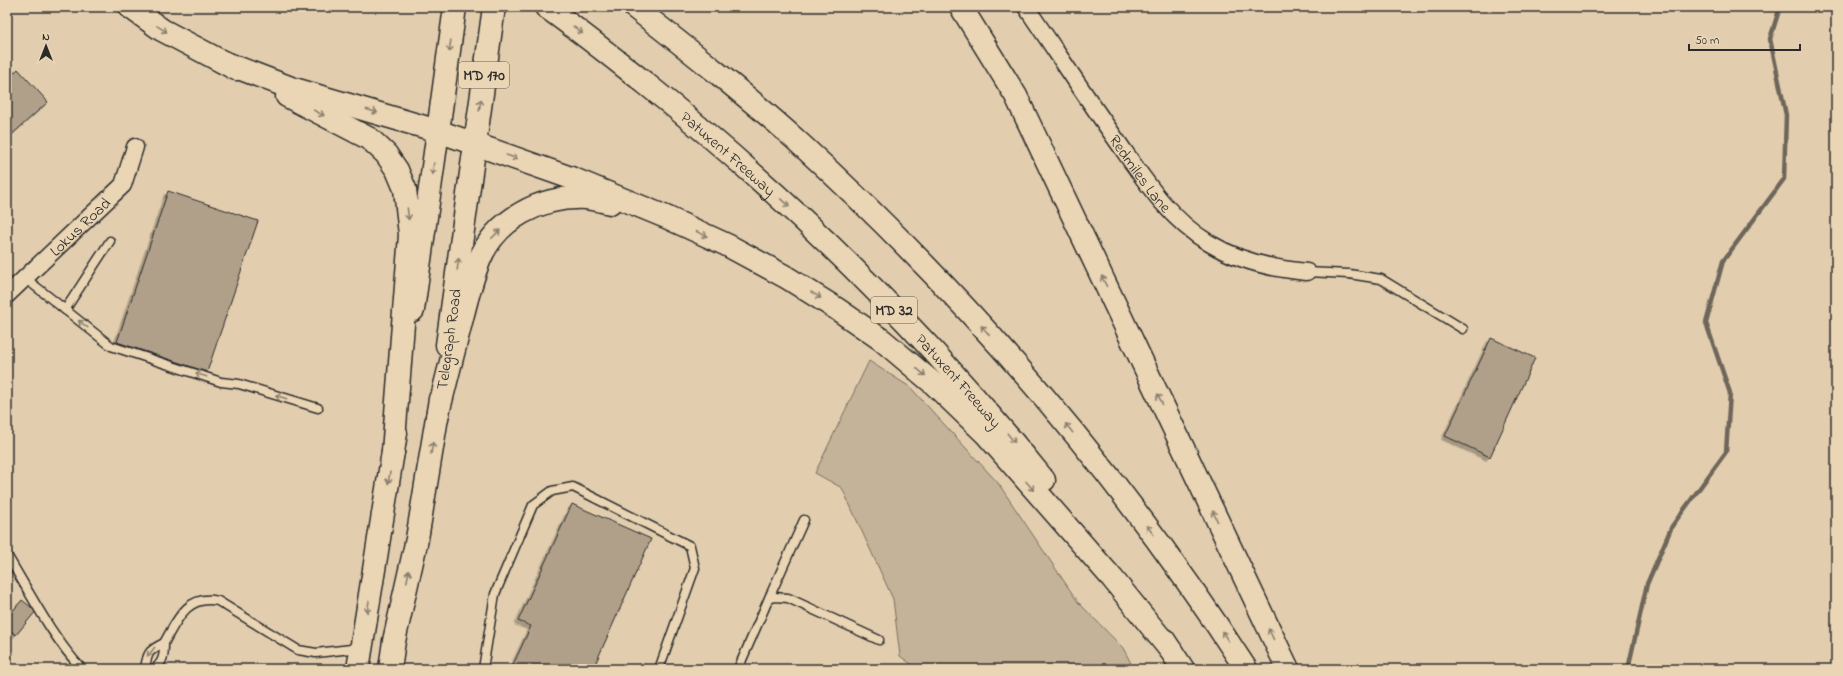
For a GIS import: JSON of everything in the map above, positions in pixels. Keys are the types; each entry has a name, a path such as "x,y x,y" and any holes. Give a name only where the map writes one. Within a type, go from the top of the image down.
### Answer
{"main road":[{"path":"130,7 162,30 370,139 386,154 397,170 405,189 410,235 393,452"},
{"name":"MD 170","path":"358,669 393,452 455,7"},
{"name":"Telegraph Road","path":"390,669 394,641 417,539 437,417 494,7"},
{"name":"Patuxent Freeway","path":"546,7 689,118 760,179 827,242 908,323 999,424 1042,477 1117,572 1178,660"},
{"path":"634,7 721,76 794,139 862,202 947,288 1034,384 1090,454 1154,536 1215,621 1246,669"},
{"path":"961,7 989,50 1026,116 1288,669"},
{"path":"223,62 291,88 438,131 570,178 666,217 727,245 779,273 837,309 882,340 934,384 986,434 1112,578 1178,660"},
{"path":"437,417 471,285 479,260 490,241 509,221 535,206 548,201 567,198 588,198 666,217"}],"street":[{"name":"Redmiles Lane","path":"1026,7 1068,71 1154,193 1185,225 1209,243 1245,260 1264,266 1307,272"},
{"name":"Lokus Road","path":"7,295 123,184 135,147"}],"lane":[{"path":"65,310 110,241"},
{"path":"1307,272 1349,274 1381,280 1463,329"},
{"path":"25,278 111,346 221,382 239,384 318,408"},
{"path":"483,669 495,594 533,505 552,491 573,487 690,546 695,568 659,669"},
{"path":"738,669 804,520"},
{"path":"7,555 48,624 72,658 82,669"},
{"path":"154,669 159,666 164,657 164,643 176,623 191,603 207,598 218,601 298,650 316,653 361,648"},
{"path":"769,598 788,598 879,640"},
{"path":"145,669 147,657 152,648 164,643"}],"shaded area":[{"path":"869,361 910,387 998,483 1078,602 1123,648 1134,669 918,669 900,656 893,599 842,488 815,473"}],"building":[{"path":"18,69 48,102 7,139 7,79"},
{"path":"168,191 258,221 207,372 117,342"},
{"path":"1491,338 1535,358 1490,457 1445,436"},
{"path":"572,504 651,539 593,669 516,669 512,667 531,626 518,621"},
{"path":"22,600 36,611 16,635 7,628 7,618"}],"waterway":[{"path":"1628,669 1647,584 1672,526 1726,452 1730,393 1706,323 1723,261 1784,179 1786,115 1770,39 1780,7"}]}
